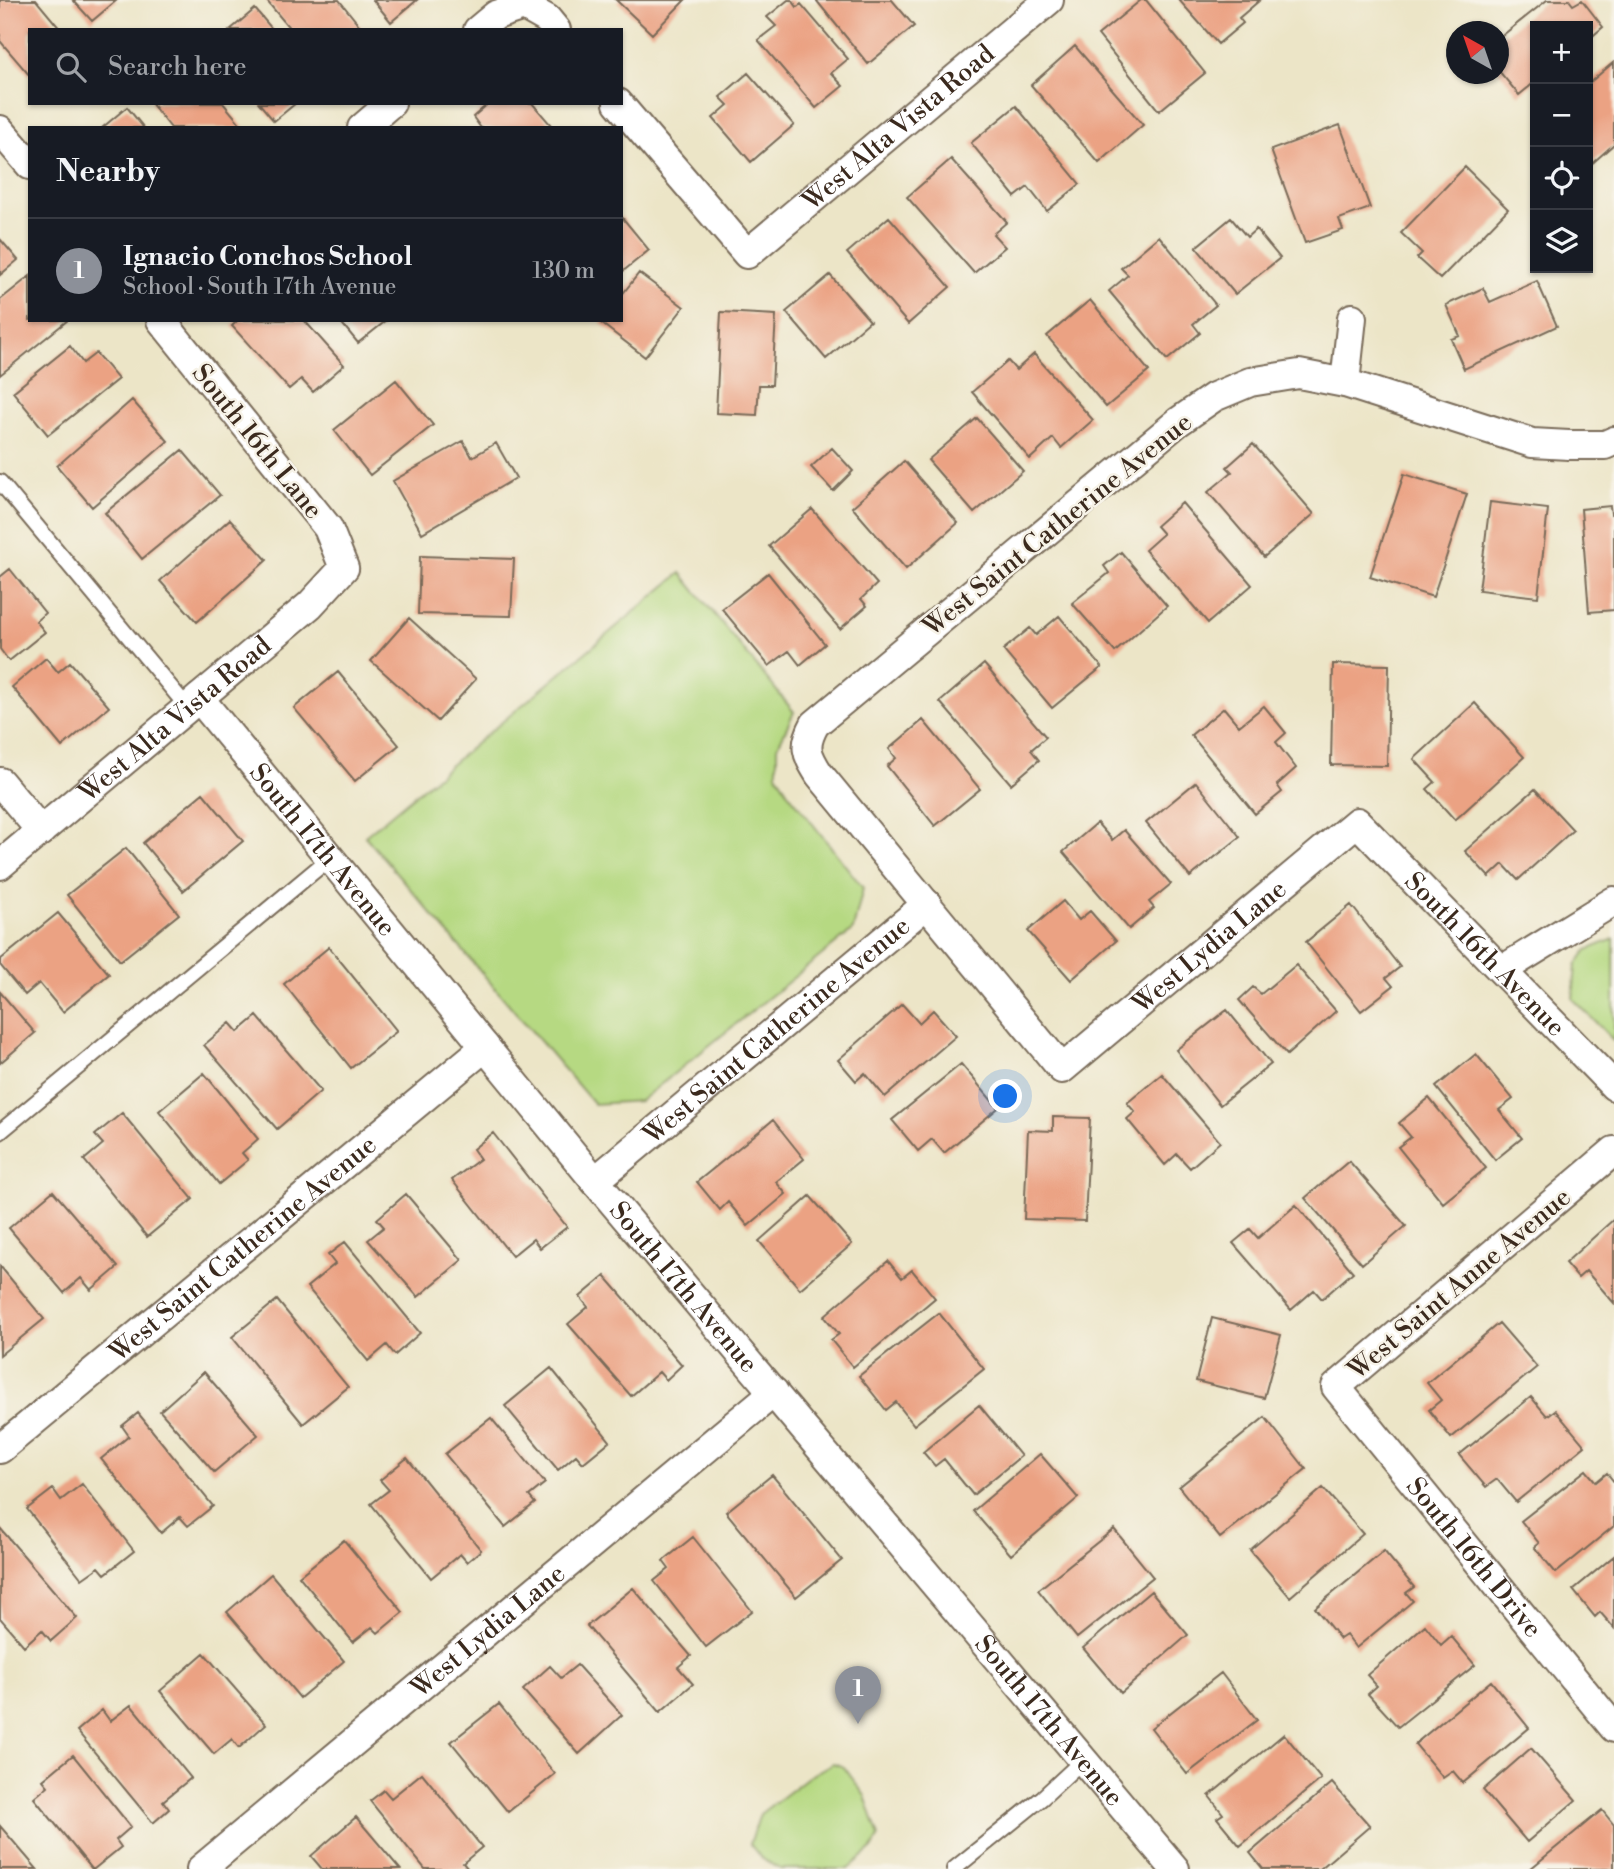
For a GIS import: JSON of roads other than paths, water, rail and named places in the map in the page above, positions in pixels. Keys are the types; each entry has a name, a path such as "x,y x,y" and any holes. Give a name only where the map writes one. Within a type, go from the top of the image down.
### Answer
{"street":[{"name":"West Alta Vista Road","path":"620,105 747,254 1049,0"},
{"path":"480,28 496,15 524,6 547,19 554,28"},
{"path":"364,126 389,105"},
{"path":"0,130 28,163"},
{"path":"1345,383 1352,318"},
{"name":"South 16th Lane","path":"164,322 328,528 344,568"},
{"name":"West Saint Catherine Avenue","path":"595,1181 927,904 811,762 806,747 815,724 1178,422 1214,397 1250,383 1299,374 1345,383 1532,443 1605,445 1614,441"},
{"name":"West Alta Vista Road","path":"0,865 310,605 344,568"},
{"name":"South 17th Avenue","path":"194,703 330,858 718,1329 1175,1869"},
{"path":"0,782 41,831"},
{"name":"West Lydia Lane","path":"927,904 1062,1069 1357,822"},
{"name":"South 16th Avenue","path":"1357,822 1614,1086"},
{"path":"1502,970 1614,901"},
{"name":"West Saint Catherine Avenue","path":"0,1448 485,1047"},
{"name":"West Saint Anne Avenue","path":"1336,1387 1614,1151"},
{"name":"South 16th Drive","path":"1336,1387 1614,1728"},
{"name":"West Lydia Lane","path":"201,1869 774,1392"}],"lane":[{"path":"0,482 194,703"},
{"path":"0,1132 330,858"},
{"path":"954,1869 1042,1798 1083,1760"}],"place":[{"name":"Ignacio Conchos School","path":"858,1724"}]}
